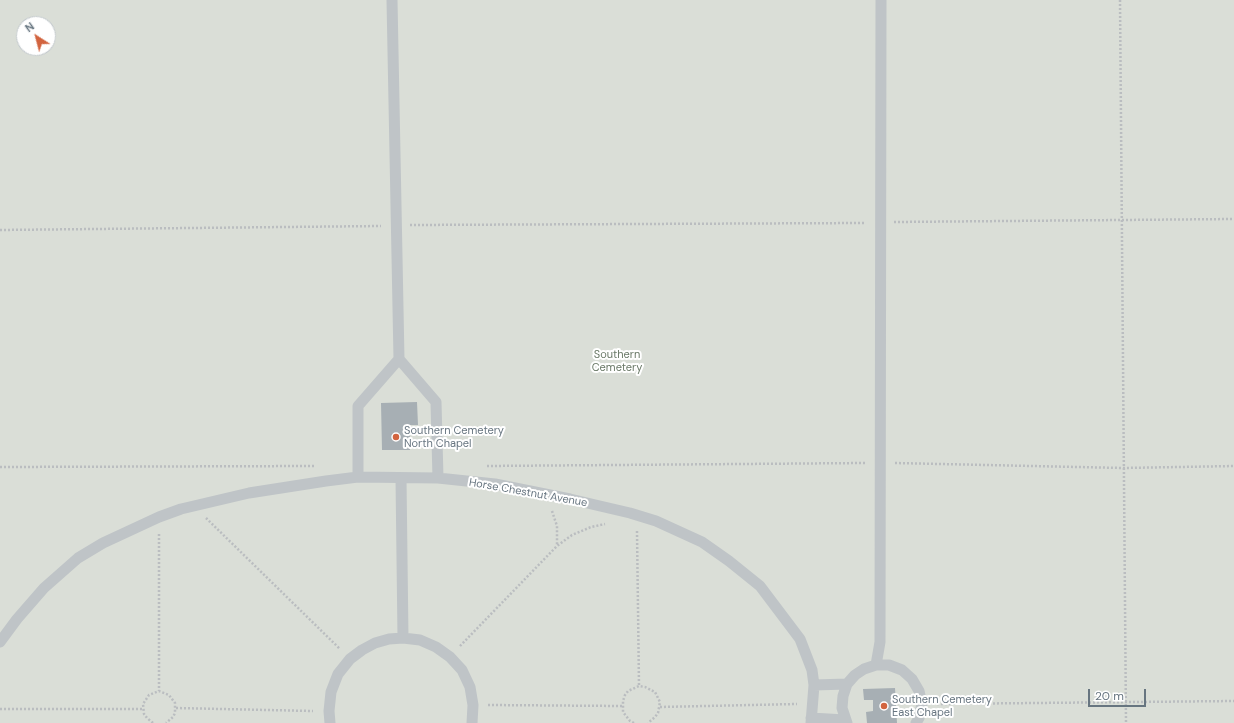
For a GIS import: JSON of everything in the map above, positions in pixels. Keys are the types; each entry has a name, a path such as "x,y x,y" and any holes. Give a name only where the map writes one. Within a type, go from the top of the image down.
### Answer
{"lane":[{"path":"392,0 399,359 436,402 438,478"},
{"path":"876,665 880,642 881,0"},
{"path":"358,478 358,406 399,359"},
{"name":"Horse Chestnut Avenue","path":"0,642 17,619 44,588 78,558 103,542 159,516 249,493 358,478 438,478 496,484 618,510 656,521 702,542 760,586 800,639 812,670 814,685 811,720"},
{"path":"401,478 403,638"},
{"path":"330,723 329,711 331,692 338,674 350,659 375,643 389,639 403,638 420,640 436,647 450,656 462,670 470,687 473,705 472,723"},
{"path":"811,720 846,721 842,708 843,696 848,684 855,675 864,669 876,665 889,665 902,670 912,679 919,691 922,704 919,718 916,723"},
{"path":"814,685 848,684"}],"path":[{"path":"1120,0 1126,723"},
{"path":"0,230 396,225 1234,219"},
{"path":"485,466 880,463 1123,468 1234,466"},
{"path":"0,467 319,466"},
{"path":"544,494 557,526 557,546"},
{"path":"194,506 350,659"},
{"path":"450,656 557,546 584,530 612,522 618,510"},
{"path":"637,515 639,686"},
{"path":"159,516 159,691"},
{"path":"634,723 626,717 622,706 625,695 628,691 639,686 645,687 654,692 660,702 660,707 655,718 648,723"},
{"path":"153,723 147,718 143,710 143,704 149,695 159,691 169,694 175,703 176,708 173,717 166,723"},
{"path":"922,704 1234,701"},
{"path":"660,707 813,704"},
{"path":"473,705 622,706"},
{"path":"176,708 329,711"},
{"path":"0,709 143,710"}],"green space":[{"name":"Southern Cemetery","path":"0,0 1234,0 1234,723 0,723"}],"building":[{"name":"Southern Cemetery North Chapel","path":"417,402 418,425 410,425 410,450 382,450 381,403"},
{"name":"Southern Cemetery East Chapel","path":"895,688 897,723 867,723 866,712 873,711 873,700 864,700 863,689"}],"place":[{"name":"Southern Cemetery North Chapel","path":"396,437"},
{"name":"Southern Cemetery East Chapel","path":"884,706"}]}
